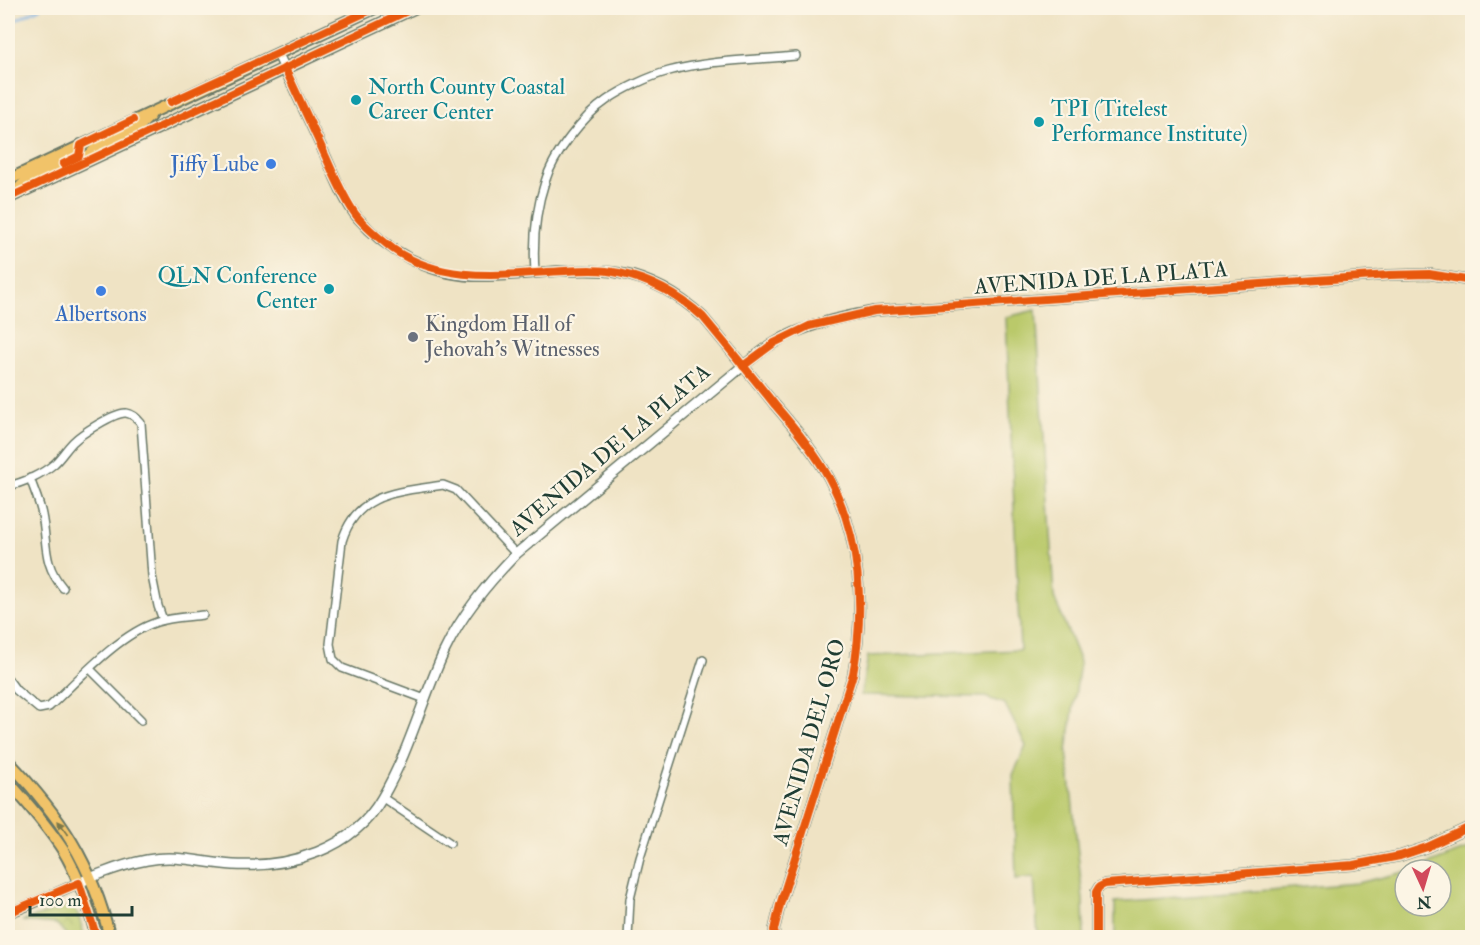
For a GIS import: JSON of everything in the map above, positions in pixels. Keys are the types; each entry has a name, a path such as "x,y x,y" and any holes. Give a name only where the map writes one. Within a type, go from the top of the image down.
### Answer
{"main road":[{"path":"8,180 375,8"},
{"path":"9,198 414,8"},
{"path":"86,161 86,157 92,152 137,128 159,108"},
{"path":"9,198 25,182 79,156 81,145"},
{"path":"8,761 75,844 92,879 110,938"},
{"path":"8,781 64,851 79,883 96,938"}],"street":[{"name":"AVENIDA DEL ORO","path":"278,54 343,194 357,217 381,240 404,257 448,273 473,276 593,270 618,273 648,281 669,290 703,316 803,439 830,481 847,523 856,564 859,640 853,674 780,905 774,930 775,938"},
{"path":"535,273 537,212 545,181 558,156 582,122 607,100 653,76 670,71 696,66 795,56"},
{"name":"AVENIDA DE LA PLATA","path":"8,913 79,883 147,860 189,858 235,865 281,864 310,856 339,841 363,822 383,798 408,745 444,652 462,620 487,584 516,554 743,366 774,344 800,330 874,311 1389,275 1429,274 1473,281"},
{"path":"8,486 30,478 54,464 83,434 119,414 132,414 137,418 141,423 152,576 163,620"},
{"path":"30,478 42,515 46,553 53,577 63,588"},
{"path":"425,699 342,668 333,659 330,644 342,541 352,518 362,507 385,495 449,485 459,492 516,554"},
{"path":"8,679 39,710 49,707 127,638 163,620 203,615"},
{"path":"628,938 630,899 640,858 703,660"},
{"path":"90,669 141,720"},
{"path":"383,798 450,843"},
{"path":"1096,938 1096,892 1099,886 1105,884 1353,865 1400,856 1427,847 1473,826"}],"green space":[{"path":"1036,310 1054,597 1080,662 1067,751 1083,900 1084,937 1038,937 1034,877 1016,879 1013,775 1026,746 1005,704 985,697 861,695 868,656 1020,650 1006,317"},
{"path":"1472,847 1472,937 1115,937 1115,902 1358,883 1393,875 1393,918 1453,918 1453,858 1444,858"},
{"path":"71,906 78,914 85,937 68,937 57,924 22,921"}],"waterway":[{"path":"8,24 40,8"}],"cycle path":[{"path":"171,102 375,8"},
{"path":"8,198 414,8"},
{"path":"285,68 347,201 364,224 393,249 433,268 454,273 498,275 578,270 606,271 631,276 664,289 684,301 703,317 797,431 829,478 840,501 854,549 859,599 857,649 853,674 780,905 774,930 775,938"},
{"path":"63,164 79,156 81,145 133,120"},
{"path":"743,366 774,343 809,326 874,311 1389,275 1429,274 1472,281"},
{"path":"1096,938 1096,892 1105,884 1353,865 1400,856 1427,847 1472,826"},
{"path":"8,913 79,883 97,938"}],"place":[{"name":"North County Coastal Career Center","path":"356,100"},
{"name":"TPI (Titelest Performance Institute)","path":"1039,122"},
{"name":"Jiffy Lube","path":"271,164"},
{"name":"QLN Conference Center","path":"329,289"},
{"name":"Albertsons","path":"101,291"},
{"name":"Kingdom Hall of Jehovah's Witnesses","path":"413,337"}]}
